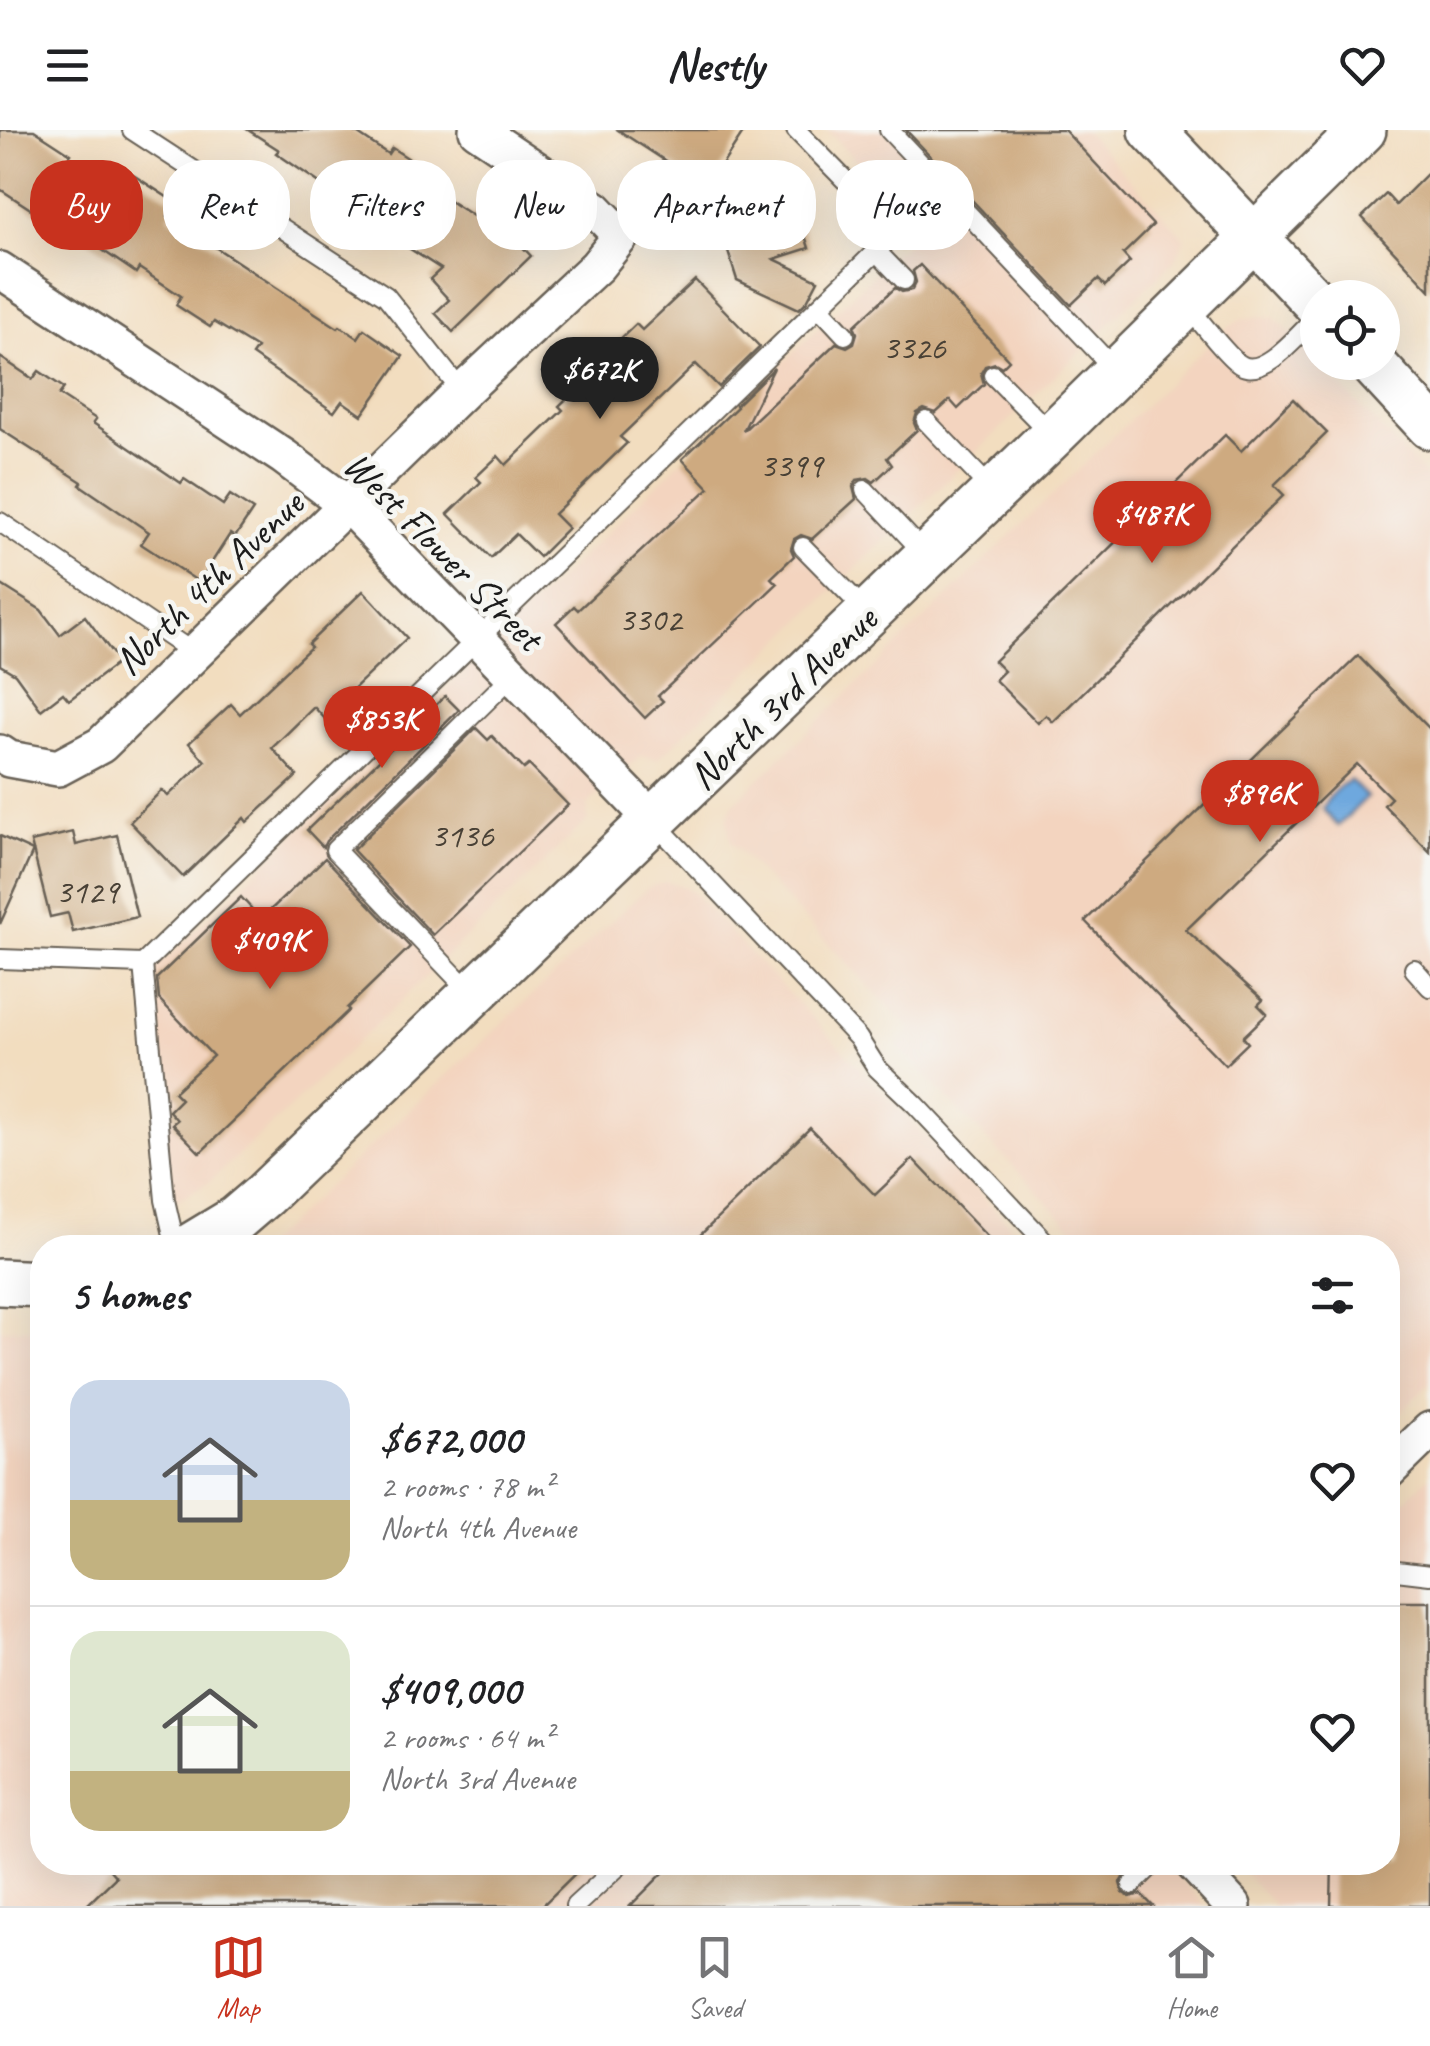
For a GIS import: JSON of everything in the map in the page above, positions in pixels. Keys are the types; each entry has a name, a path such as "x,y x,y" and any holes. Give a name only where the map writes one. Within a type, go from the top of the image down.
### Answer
{"street":[{"name":"North 4th Avenue","path":"0,753 9,759 58,768 101,745 462,392 597,266 621,236 595,209 476,130"},
{"path":"1152,130 1300,287"},
{"name":"North 3rd Avenue","path":"210,1235 264,1196 1053,435 1363,130"},
{"name":"West Flower Street","path":"0,270 284,457 348,505 654,822"},
{"path":"1388,380 1430,426"},
{"path":"0,1282 30,1283"},
{"path":"1400,1462 1424,1446"},
{"path":"1204,1875 1233,1906"}],"lane":[{"path":"132,130 386,296 462,392"},
{"path":"0,959 143,964 476,639 748,386 896,232 796,130"},
{"path":"888,130 1117,372"},
{"path":"876,251 904,280"},
{"path":"1186,305 1236,361 1247,367 1261,366 1300,334"},
{"path":"819,308 844,335"},
{"path":"993,376 1053,435"},
{"path":"926,421 994,492"},
{"path":"865,490 928,556"},
{"path":"0,522 195,654"},
{"path":"803,548 868,614"},
{"path":"472,994 335,850 512,676"},
{"path":"654,822 858,1038 877,1068 1039,1235"},
{"path":"143,964 165,1200 173,1235"},
{"path":"1414,969 1430,986"},
{"path":"1400,1571 1430,1575"},
{"path":"576,1906 609,1875"},
{"path":"1132,1885 1142,1875"}],"shaded area":[{"path":"827,130 1084,130 1185,238 1176,259 674,744 657,759 641,756 588,804 587,821 282,1115 209,1182 174,1202 145,979 899,250 974,250 974,160 855,160"},
{"path":"1274,318 1300,343 1300,380 1335,380 1430,480 1430,1383 1400,1413 1400,1235 1079,1235 897,1046 911,1030 731,842 727,821 732,805 1222,331 1242,319"},
{"path":"664,882 690,890 1020,1235 276,1235 647,888"},
{"path":"0,1329 30,1329 30,1875 1177,1875 1206,1906 0,1906"},
{"path":"1430,1476 1430,1906 1275,1906 1245,1875 1400,1875 1400,1505"}],"water":[{"path":"1350,780 1367,797 1338,826 1322,809 1334,792"}],"building":[{"path":"0,130 34,130 71,154 67,160 30,160 30,209 0,189"},
{"path":"248,130 352,130 388,154 392,148 411,160 310,160 310,176 276,153 279,150"},
{"path":"618,130 745,130 725,160 664,160"},
{"path":"906,130 1064,130 1153,225 1123,254 1130,262 1105,286 1098,279 1071,305 974,202 974,160 934,160"},
{"path":"1430,171 1430,290 1362,217 1386,194 1396,205"},
{"path":"143,181 163,194 163,250 220,250 338,328 358,338 364,329 403,356 362,415 342,401 334,412 252,355 257,348 214,322 210,327 176,305 181,296 139,268 136,273 102,250 143,250"},
{"path":"456,205 473,216 476,213 476,250 525,250 531,256 453,332 435,313 449,300 430,279 441,269 412,250 456,250"},
{"path":"728,250 803,250 774,259 818,280 799,309 737,280"},
{"path":"920,265 1009,360 1002,367 995,363 985,366 981,373 984,384 958,409 950,400 936,413 924,409 917,413 917,430 887,458 892,465 874,482 868,478 857,480 853,487 856,499 812,539 801,535 794,539 794,556 771,578 777,584 658,696 663,701 645,718 556,623 574,606 578,610 709,488 682,459 736,405 774,368 743,431 836,343 847,347 854,343 854,326 895,288 902,292 912,290 916,282 913,271"},
{"path":"695,280 760,347 719,387 696,364 620,437 627,443 554,514 568,528 539,557 516,534 491,558 448,514 481,482 476,477 498,456 506,465 563,410 559,406 618,349 614,345 636,324 642,330"},
{"path":"0,357 33,379 39,371 64,388 59,395 96,419 93,423 181,483 184,479 223,505 230,495 253,510 235,537 230,534 199,582 141,544 149,532 80,485 82,482 0,429"},
{"path":"1293,399 1327,433 1274,485 1284,495 1053,722 1046,715 1038,723 995,680 1004,671 994,661 1225,435 1241,451"},
{"path":"0,584 41,610 60,635 85,616 119,662 69,700 63,693 41,710 15,674 0,665"},
{"path":"363,591 407,638 347,695 365,714 341,736 314,707 272,748 297,776 247,822 244,818 183,877 130,822 162,790 168,796 205,761 189,743 231,704 240,714"},
{"path":"1358,656 1430,729 1430,852 1384,805 1391,798 1357,764 1186,930 1263,1000 1258,1005 1267,1014 1243,1037 1248,1043 1225,1065 1085,921"},
{"path":"445,696 459,710 323,847 307,830"},
{"path":"476,728 488,740 492,736 524,769 529,765 568,805 433,935 353,850"},
{"path":"73,832 76,845 117,835 137,917 73,932 68,913 50,917 31,842"},
{"path":"0,836 33,851 0,924"},
{"path":"325,858 410,947 200,1153 172,1124 177,1120 169,1111 181,1099 174,1092 213,1056 159,999 157,978 241,897 261,919"},
{"path":"810,1128 875,1195 913,1159 986,1235 700,1235"},
{"path":"1400,1602 1430,1602 1430,1906 1331,1906 1332,1875 1400,1875"},
{"path":"574,1875 542,1906 86,1906 116,1877"},
{"path":"661,1875 1123,1875 1120,1883 1123,1893 1130,1897 1141,1894 1153,1906 630,1906"}]}
